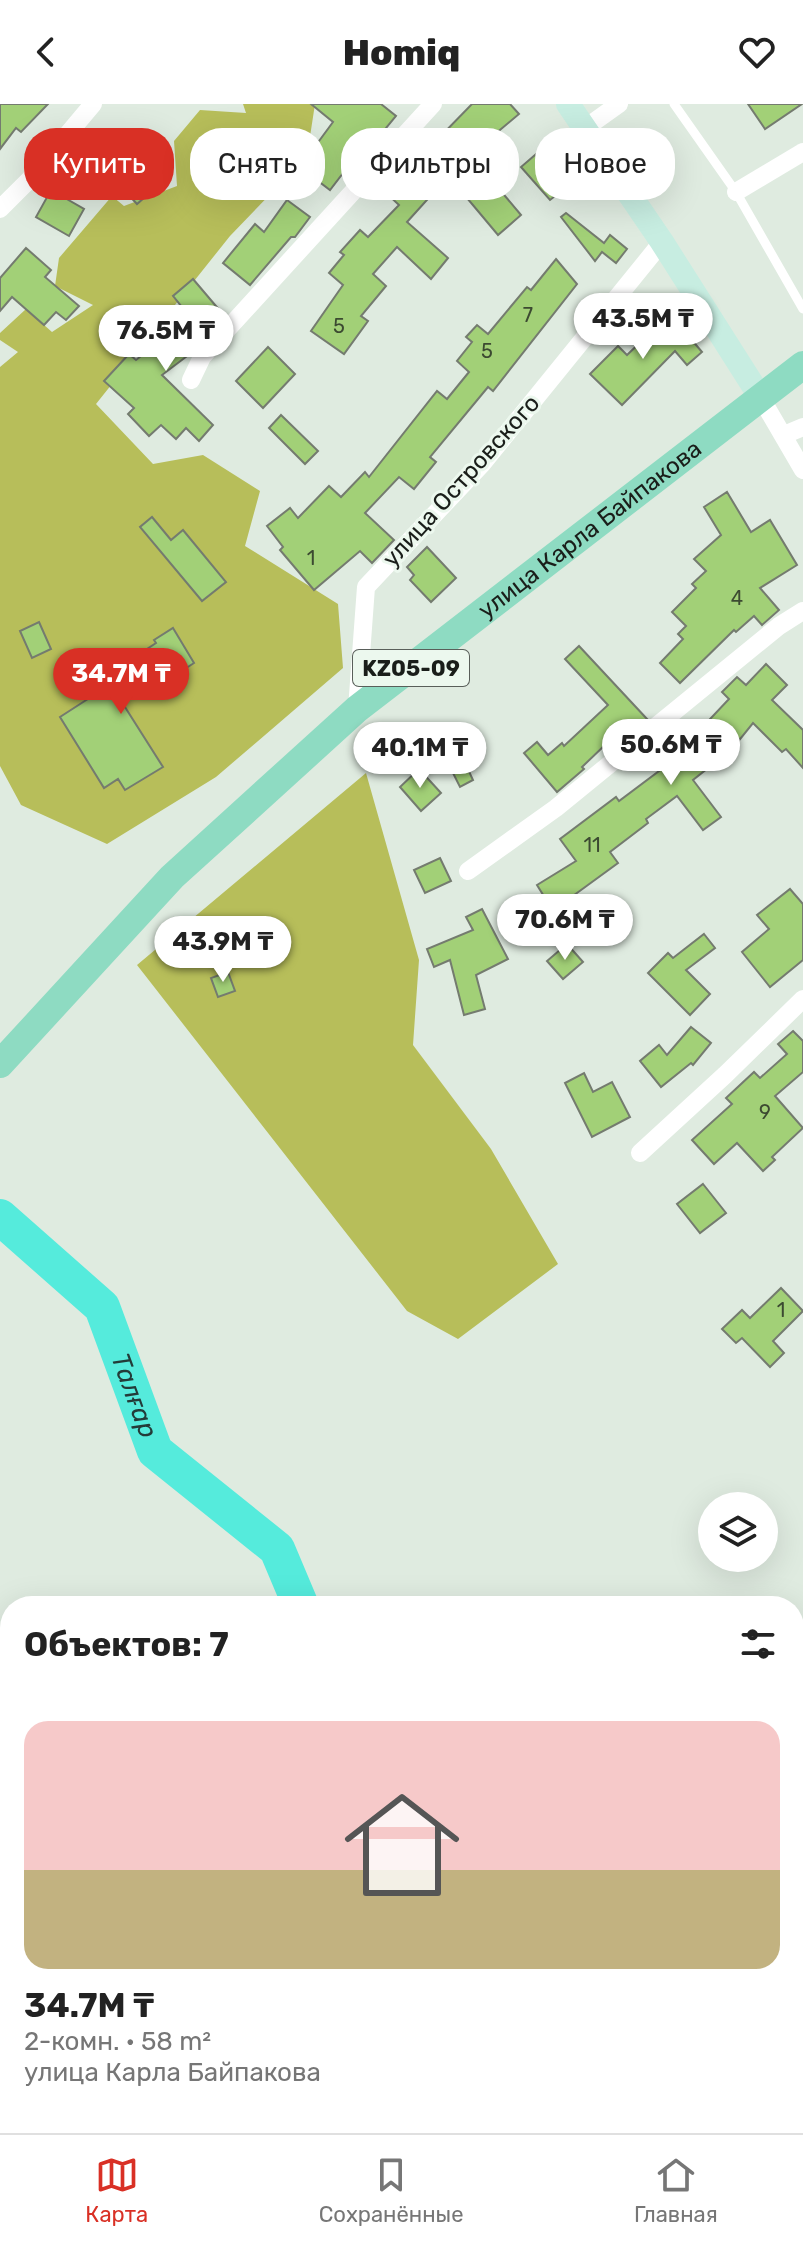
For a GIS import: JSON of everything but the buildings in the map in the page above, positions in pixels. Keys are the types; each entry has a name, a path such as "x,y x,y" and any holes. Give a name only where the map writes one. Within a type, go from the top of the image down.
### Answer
{"main road":[{"path":"568,104 583,128"},
{"path":"633,200 761,398"},
{"name":"улица Карла Байпакова","path":"0,1064 172,877 357,709 803,365"}],"street":[{"path":"0,209 30,179 93,104"},
{"path":"191,380 202,357 433,104"},
{"path":"585,128 619,104"},
{"path":"736,192 803,152"},
{"name":"улица Островского","path":"357,709 366,587 482,464 662,242"},
{"path":"761,398 803,470"},
{"path":"784,435 803,427"},
{"path":"468,871 556,808 779,626 803,611"},
{"path":"640,1153 803,999"}],"lane":[{"path":"674,104 736,192 803,309"}],"green space":[{"path":"243,104 315,104 311,128 190,128 190,200 265,200 230,236 96,404 153,464 203,455 260,491 245,546 338,604 343,668 216,777 107,844 21,805 0,766 0,367 18,352 0,340 0,333 26,309 52,332 93,305 55,286 59,258 109,200 117,200 124,206 140,200 174,200 174,187 177,186 174,141 200,110 246,113"},
{"path":"366,773 419,960 413,1045 491,1149 558,1264 458,1339 407,1311 137,965"}],"waterway":[{"name":"Талғар","path":"0,1217 102,1307 155,1451 277,1549 297,1596"}]}
